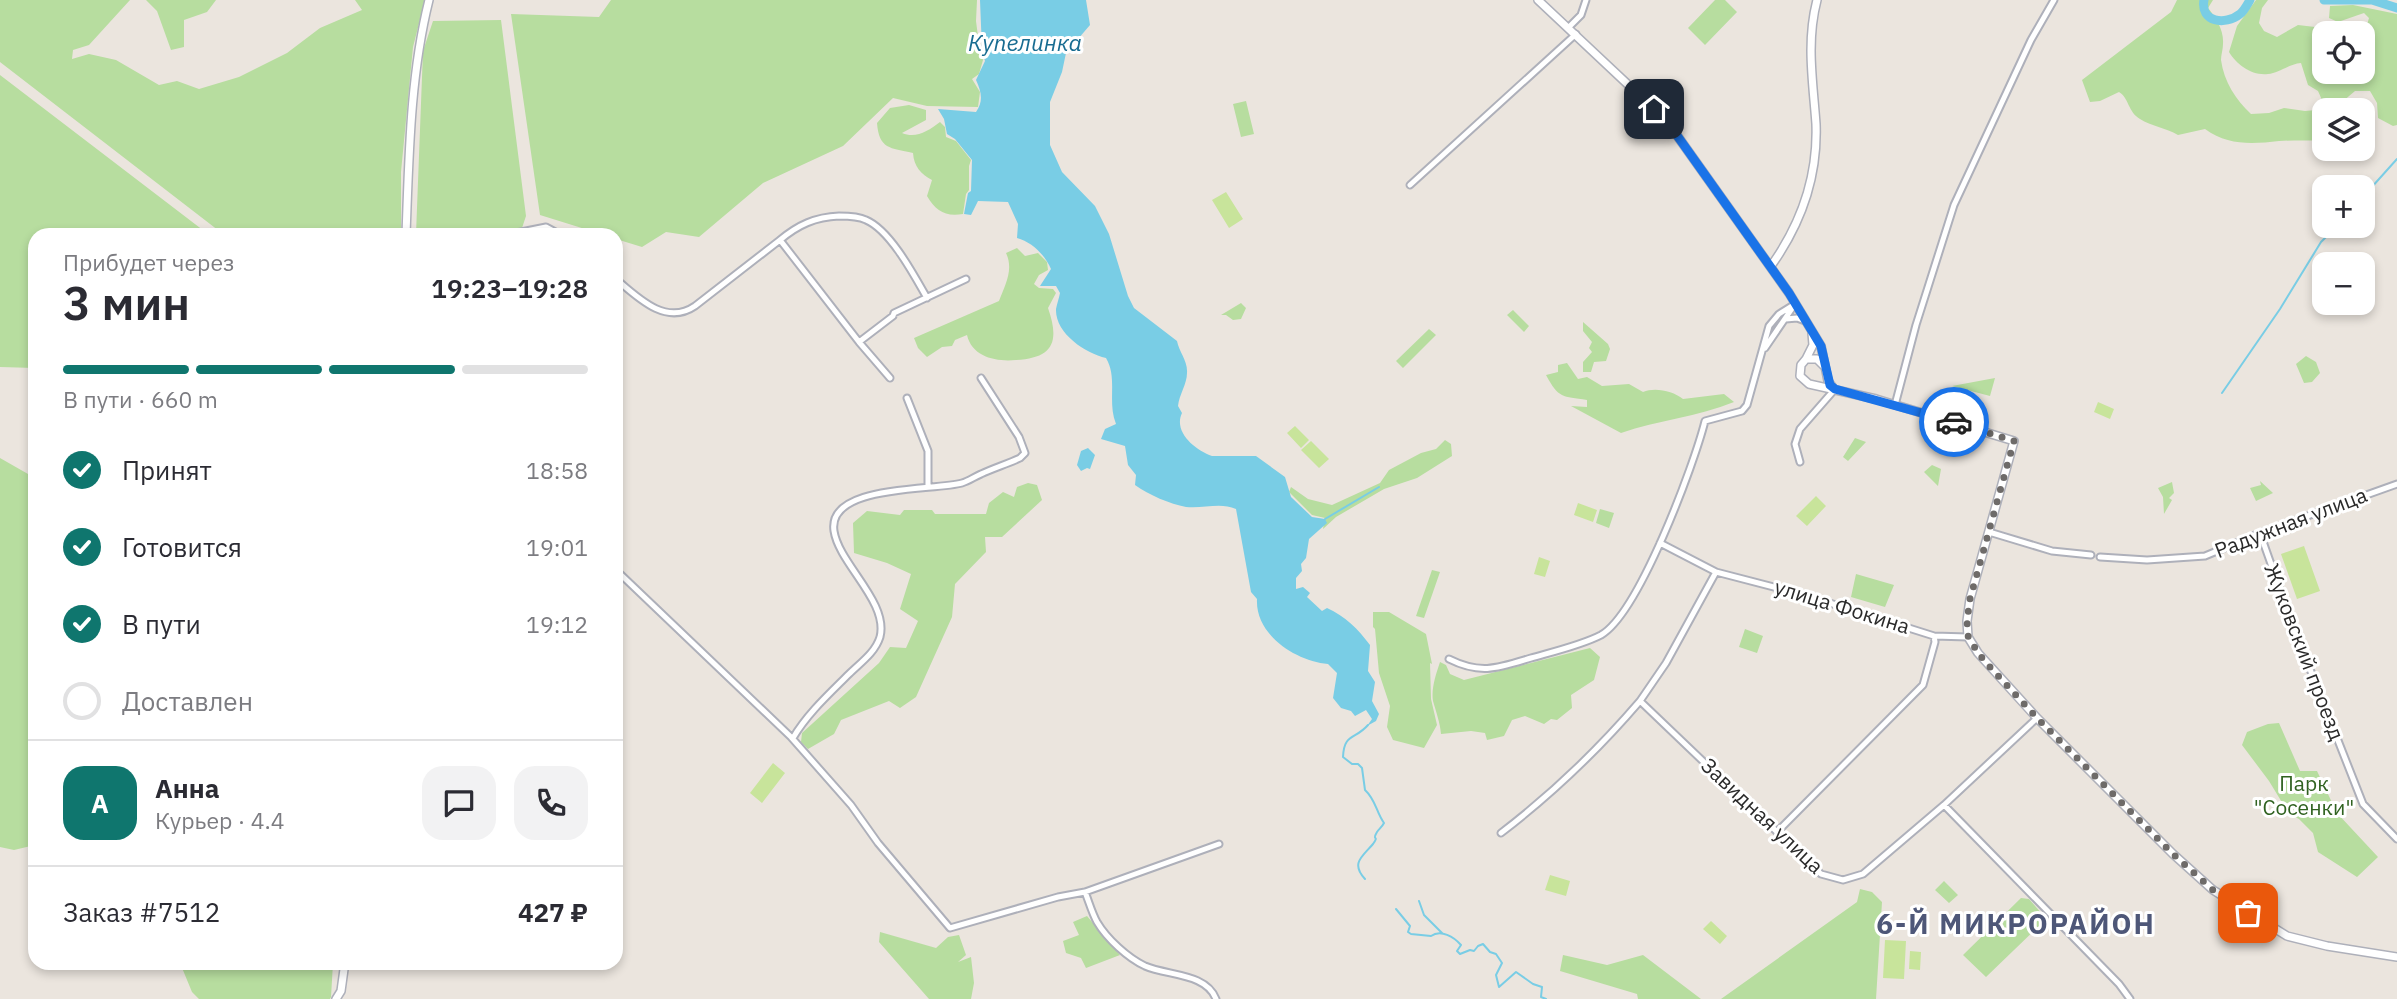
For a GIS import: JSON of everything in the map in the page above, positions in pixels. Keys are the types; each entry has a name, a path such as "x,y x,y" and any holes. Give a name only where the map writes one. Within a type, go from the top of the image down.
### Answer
{"street":[{"path":"406,228 418,48 429,0"},
{"path":"1538,0 1667,123 1771,266 1811,329 1821,346 1828,381 1835,389"},
{"path":"1568,28 1581,15 1586,0"},
{"path":"1771,266 1801,215 1812,177 1816,126 1810,51 1817,0"},
{"path":"1895,405 1916,325 1954,205 2031,40 2054,0"},
{"path":"1410,185 1576,34"},
{"path":"623,285 651,307 681,313 695,306 791,231 810,221 844,216 864,219 876,226 901,254 927,298"},
{"path":"779,240 890,378"},
{"path":"859,342 894,313 966,279"},
{"path":"1764,351 1795,304"},
{"path":"1449,659 1481,670 1533,657 1602,634 1619,619 1654,558 1688,477 1705,421 1742,411 1747,405 1772,321 1795,304"},
{"path":"1786,319 1797,318 1805,321"},
{"path":"1811,329 1813,345 1801,365 1800,376 1805,382 1895,405 2014,441 1970,599 1968,636 1978,653 2037,718 2207,886 2287,936 2327,946 2397,957"},
{"path":"1806,359 1817,359 1825,368"},
{"path":"1812,384 1823,379 1825,368"},
{"path":"793,738 831,692 871,653 880,636 876,610 835,537 836,516 844,506 855,499 928,486 942,487 964,483 1020,458 1024,453 1019,437 981,378"},
{"path":"1800,462 1795,444 1800,429 1835,389"},
{"path":"906,398 928,451 928,486"},
{"name":"Радужная улица","path":"2100,557 2147,560 2205,555 2397,484"},
{"path":"1989,532 2052,551 2091,555"},
{"name":"Жуковский проезд","path":"2260,533 2295,632 2363,804 2397,839"},
{"name":"улица Фокина","path":"1660,543 1716,572 1801,594 1934,636 1968,636"},
{"path":"1501,833 1548,795 1640,701 1666,663 1716,572"},
{"path":"623,577 793,738 950,928 1085,891 1219,844"},
{"path":"1777,832 1923,685 1935,642 1934,636"},
{"name":"Завидная улица","path":"1640,701 1821,874 1843,880 1863,874 1944,805 2037,718"},
{"path":"1944,805 2119,984 2130,999"},
{"path":"1085,891 1098,925 1132,958 1146,966 1202,982 1213,991 1216,999"},
{"path":"336,999 341,991 344,970"}],"green space":[{"path":"0,0 130,0 89,45 73,50 72,59 89,54 116,60 159,85 177,81 199,89 239,77 287,53 320,28 362,10 355,0 425,0 413,47 401,172 401,228 215,228 0,62"},
{"path":"146,0 216,0 207,12 184,20 184,47 171,50 157,11"},
{"path":"611,0 977,0 976,21 983,60 979,74 972,79 980,92 978,107 927,106 893,98 843,146 763,183 699,237 666,232 642,247 623,241 623,228 582,228 540,215 511,14 599,17"},
{"path":"1715,0 1725,0 1737,12 1705,45 1688,28"},
{"path":"2177,0 2213,0 2208,8 2221,29 2221,60 2225,76 2240,103 2251,114 2269,113 2284,108 2312,110 2312,140 2241,142 2214,135 2205,129 2178,135 2140,119 2119,92 2100,101 2090,102 2082,80 2171,12"},
{"path":"2256,0 2268,0 2262,8 2259,23 2264,31 2277,37 2298,25 2312,27 2312,84 2375,84 2375,21 2368,21 2369,18 2364,13 2336,21 2329,18 2330,6 2353,5 2397,14 2397,125 2393,126 2378,118 2377,103 2370,91 2355,91 2347,98 2321,98 2318,91 2308,85 2301,63 2272,73 2262,74 2246,69 2229,52 2237,26"},
{"path":"501,20 526,216 522,228 416,228 423,51 433,21"},
{"path":"0,75 200,228 28,228 28,368 0,367"},
{"path":"1246,101 1254,134 1241,137 1233,104"},
{"path":"909,105 926,110 926,120 902,133 917,135 940,122 945,127 946,137 956,141 971,160 969,190 963,214 946,214 934,206 927,196 932,180 919,169 913,153 887,146 880,138 877,123 890,108"},
{"path":"1226,192 1243,219 1229,228 1212,200"},
{"path":"1017,248 1025,256 1038,253 1047,262 1048,270 1039,275 1034,284 1039,288 1053,289 1056,293 1048,308 1053,339 1046,352 1028,359 993,359 979,353 967,335 955,340 952,346 942,347 927,357 918,348 914,338 999,301 1009,271 1006,253"},
{"path":"1241,303 1246,308 1241,319 1233,320 1221,315"},
{"path":"1513,310 1529,326 1524,332 1507,315"},
{"path":"1583,322 1608,344 1610,349 1606,361 1594,362 1591,372 1583,372 1583,362 1592,352 1589,348 1592,342 1583,331"},
{"path":"1429,329 1436,335 1403,368 1396,361"},
{"path":"2306,356 2316,362 2320,373 2312,382 2304,383 2296,364"},
{"path":"1567,363 1578,379 1587,377 1602,386 1629,384 1643,392 1664,391 1683,399 1724,394 1734,402 1621,433 1571,406 1587,407 1587,400 1566,397 1554,388 1546,375 1558,372 1558,365"},
{"path":"1995,378 1990,396 1952,386"},
{"path":"2098,402 2114,409 2110,419 2094,412"},
{"path":"1295,426 1309,440 1301,448 1287,433"},
{"path":"1855,438 1866,442 1848,461 1843,457"},
{"path":"1445,440 1451,444 1452,456 1417,478 1384,489 1336,517 1323,529 1325,518 1312,515 1289,492 1291,487 1308,499 1332,505 1380,483 1389,470 1421,453 1436,449"},
{"path":"1311,441 1329,459 1319,468 1301,450"},
{"path":"0,458 28,474 28,847 14,850 0,847"},
{"path":"1932,465 1941,469 1938,486 1924,472"},
{"path":"2260,481 2273,493 2256,501 2250,488 2261,485"},
{"path":"2172,482 2174,493 2169,498 2172,500 2164,514 2163,497 2158,488"},
{"path":"1028,483 1037,485 1042,500 1002,537 985,537 986,552 955,584 952,617 916,697 900,708 889,701 841,720 834,734 808,749 801,742 802,733 879,663 890,647 906,648 918,621 900,609 911,574 854,553 853,523 867,511 900,515 904,510 932,510 935,514 986,514 989,503 1003,492 1014,497 1017,487"},
{"path":"1816,496 1826,506 1807,526 1796,516"},
{"path":"1578,503 1597,510 1593,522 1574,515"},
{"path":"1600,509 1614,513 1609,528 1596,523"},
{"path":"2304,546 2320,591 2297,599 2281,554"},
{"path":"1539,557 1550,561 1545,577 1534,574"},
{"path":"1432,570 1440,572 1424,618 1416,616"},
{"path":"1856,574 1894,585 1885,607 1851,597"},
{"path":"1373,612 1389,612 1426,634 1432,664 1430,663 1431,699 1437,725 1424,748 1393,740 1387,727 1390,706 1379,673"},
{"path":"1745,629 1763,636 1757,653 1739,647"},
{"path":"1590,648 1600,657 1594,680 1571,695 1572,708 1557,720 1551,719 1544,724 1525,716 1512,720 1504,736 1487,740 1485,733 1471,731 1441,734 1433,701 1434,682 1440,662 1446,665 1450,674 1464,680"},
{"name":"Парк \"Сосенки\"","path":"2279,723 2300,771 2317,771 2337,813 2378,857 2357,877 2318,852 2313,833 2299,819 2289,814 2242,745 2247,732"},
{"path":"773,763 785,773 762,803 750,793"},
{"path":"1550,875 1570,881 1566,896 1545,890"},
{"path":"1944,881 1958,895 1949,903 1935,890"},
{"path":"1860,889 1872,892 1882,902 1876,999 1721,999 1857,902"},
{"path":"2021,898 2029,899 2043,915 2042,923 1986,977 1963,955"},
{"path":"1087,916 1120,955 1086,968 1081,958 1066,953 1063,941 1079,935 1073,922"},
{"path":"1711,921 1727,936 1720,944 1703,929"},
{"path":"880,932 936,948 948,937 959,935 966,955 958,962 971,957 974,983 971,999 929,999 879,942"},
{"path":"1885,940 1906,941 1904,979 1883,978"},
{"path":"1910,951 1921,952 1920,970 1909,969"},
{"path":"1563,955 1607,965 1643,955 1701,999 1638,999 1637,994 1560,971"},
{"path":"183,970 333,970 330,999 199,999 192,992"}],"water":[{"name":"Купелинка","path":"980,0 1086,0 1090,25 1066,53 1050,102 1050,145 1062,172 1095,206 1109,234 1134,308 1177,341 1187,369 1178,406 1182,413 1180,427 1187,439 1212,456 1256,456 1285,477 1291,497 1312,517 1325,519 1327,523 1309,539 1306,558 1301,564 1302,571 1296,578 1296,589 1303,587 1310,593 1307,597 1322,611 1327,608 1334,611 1356,628 1370,645 1368,671 1375,682 1372,701 1379,714 1376,721 1367,726 1372,719 1366,710 1355,716 1351,711 1341,708 1333,698 1337,673 1328,664 1291,652 1270,635 1263,624 1257,599 1251,592 1236,509 1224,506 1186,507 1147,492 1135,485 1136,475 1128,465 1125,446 1101,439 1105,429 1116,424 1112,407 1110,366 1106,358 1081,347 1060,326 1056,309 1060,293 1056,286 1040,286 1051,269 1037,250 1017,238 1018,224 1008,202 978,201 971,215 964,214 968,193 971,191 972,160 955,139 947,134 944,119 938,109 976,112 980,104 976,80 985,61"},
{"path":"1088,448 1095,455 1090,469 1081,471 1077,465 1081,451"}],"waterway":[{"path":"2204,0 2206,13 2221,21 2240,14 2250,0"},
{"path":"2324,0 2372,0 2397,8"},
{"path":"2375,184 2397,159"},
{"path":"2222,393 2325,238"},
{"path":"1325,519 1379,487"},
{"name":"Купелинка","path":"1365,879 1358,864 1384,823 1365,790 1362,768 1343,757 1348,740 1368,725"},
{"path":"1419,901 1424,915 1442,933"},
{"name":"Купелинка","path":"1396,909 1410,926 1408,932 1431,936 1439,933 1447,935 1461,945 1457,951 1460,954 1474,951 1483,944 1496,954 1502,963 1496,975 1499,987 1516,972 1542,987 1541,997 1546,999"}],"way so far":[{"path":"1954,422 2014,441 1970,599 1968,636 1978,653 2037,718 2173,854 2213,890 2248,913"}],"district":[{"name":"6-Й МИКРОРАЙОН","path":"2016,924"}],"route":[{"path":"1654,109 1671,127 1789,293 1819,341 1830,385 1835,389 1954,422"}]}
